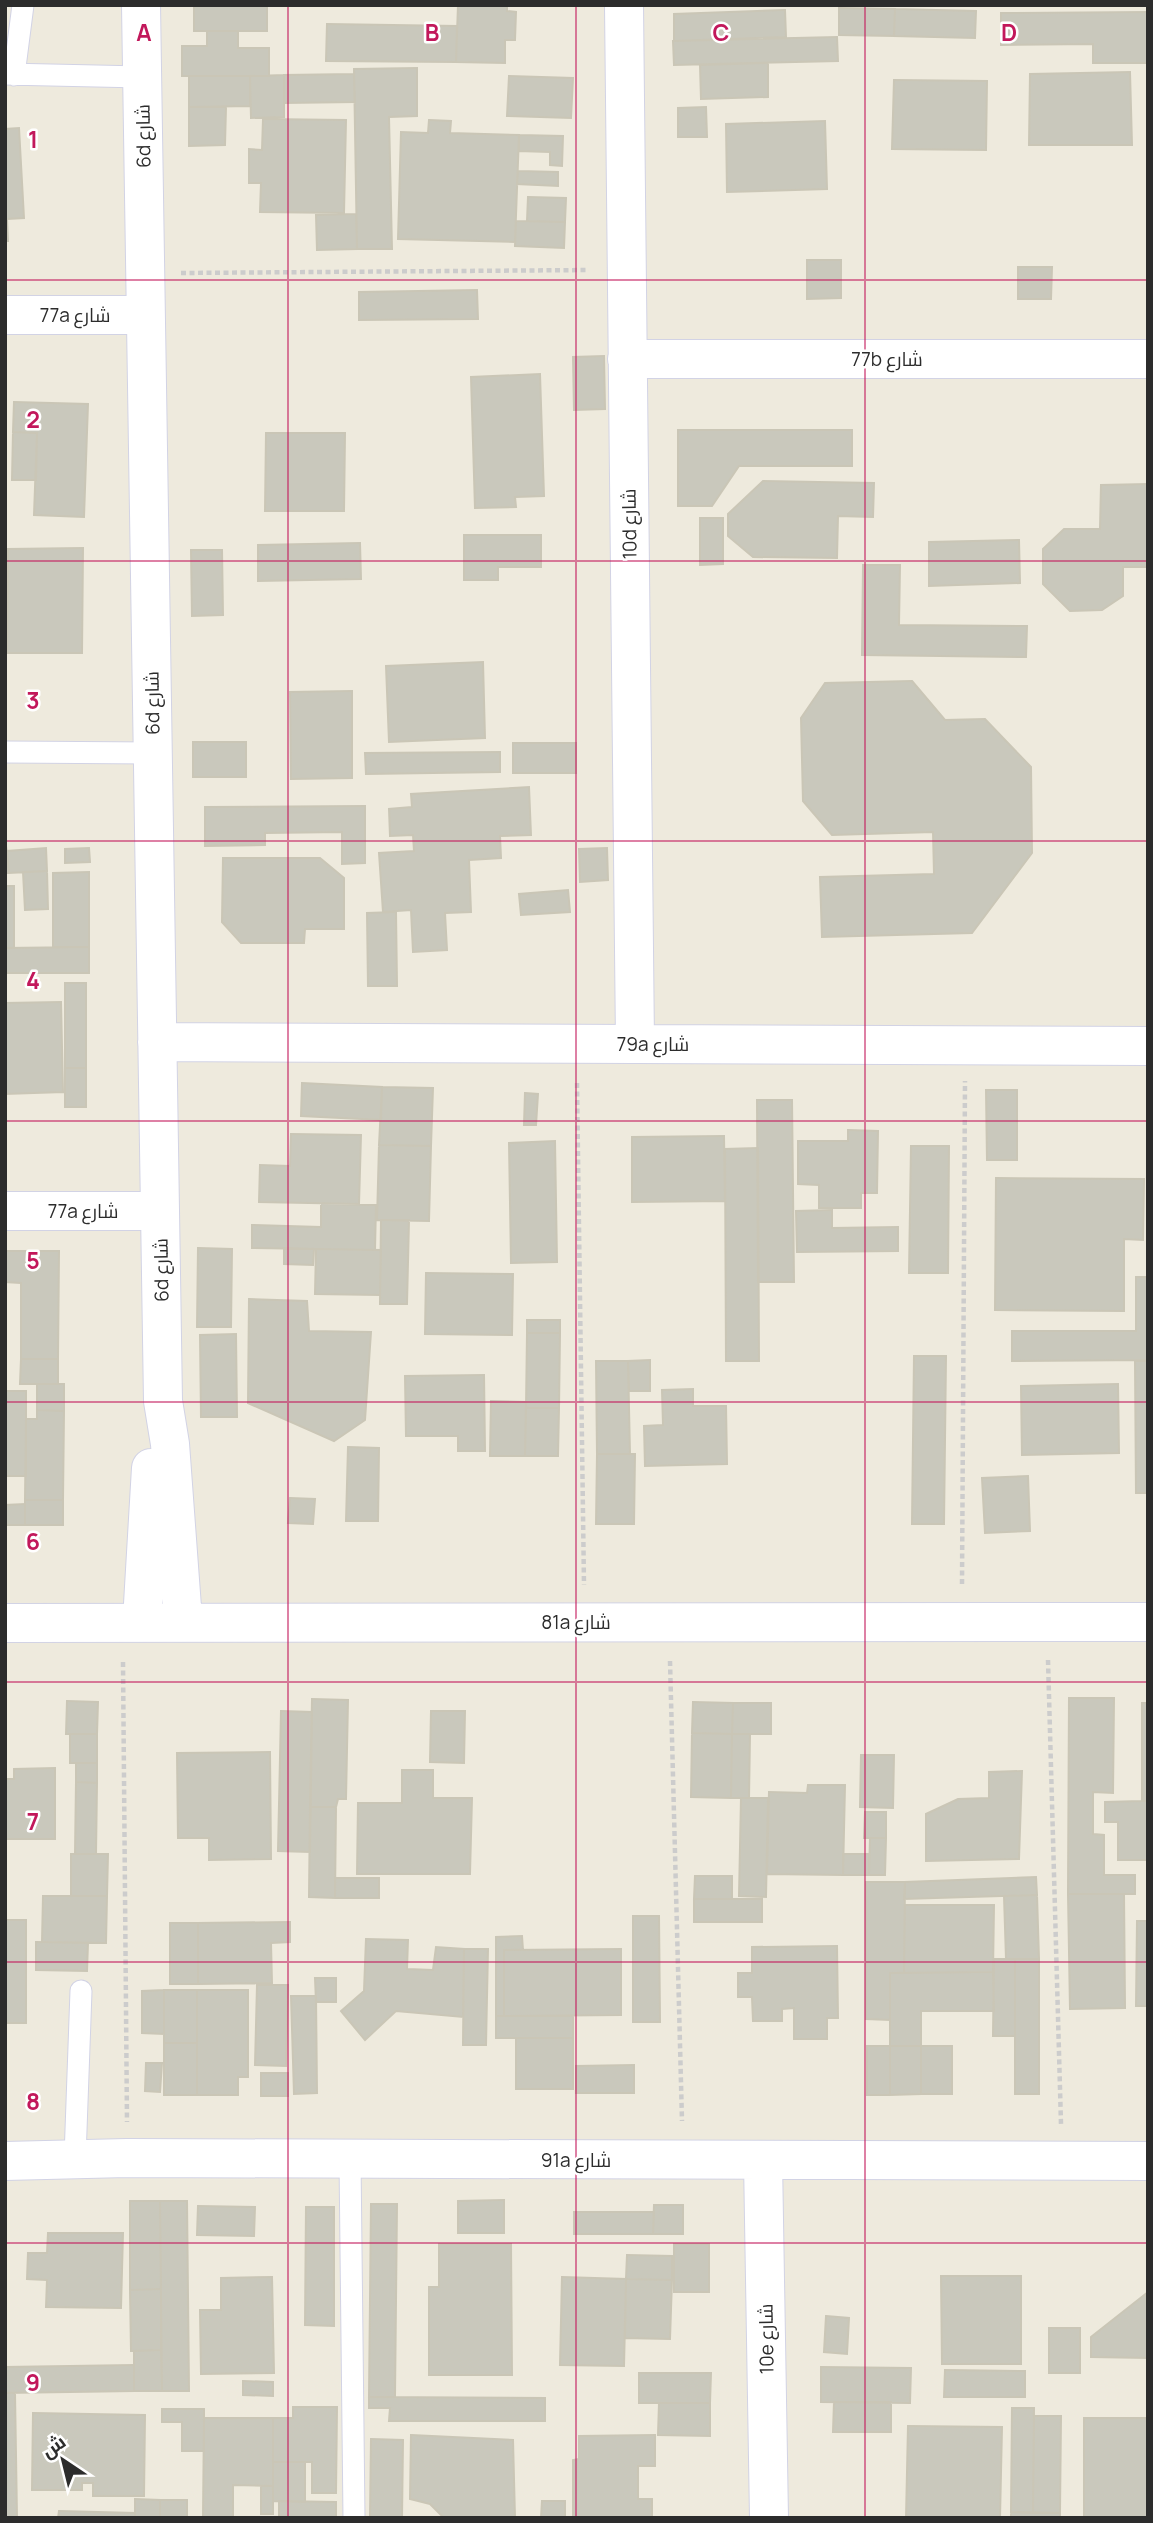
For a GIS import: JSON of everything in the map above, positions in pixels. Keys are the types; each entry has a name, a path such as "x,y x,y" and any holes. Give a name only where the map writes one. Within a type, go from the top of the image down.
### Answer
{"street":[{"name":"6d شارع","path":"141,5 163,1401 170,1444 183,1621"},
{"name":"10d شارع","path":"624,5 635,1043"},
{"name":"77a شارع","path":"5,315 145,315"},
{"name":"77b شارع","path":"627,359 1148,359"},
{"name":"79a شارع","path":"157,1042 1148,1046"},
{"name":"77a شارع","path":"5,1211 160,1211"},
{"name":"6d شارع","path":"133,1622 151,1465 163,1401"},
{"name":"81a شارع","path":"5,1623 1148,1622"},
{"name":"91a شارع","path":"5,2161 127,2158 1148,2161"},
{"name":"10e شارع","path":"763,2160 769,2518"}],"lane":[{"path":"23,5 10,75 142,77"},
{"path":"5,752 153,753"},
{"path":"75,2158 81,1991"},
{"path":"351,2159 354,2518"}],"path":[{"path":"145,273 625,270"},
{"path":"576,1043 585,1622"},
{"path":"962,1621 966,1046"},
{"path":"1047,1621 1062,2161"},
{"path":"127,2158 133,1622"},
{"path":"669,1622 683,2160"}],"building":[{"path":"194,5 267,5 267,31 194,31"},
{"path":"458,5 507,5 507,11 516,12 515,40 505,40 505,63 456,62"},
{"path":"839,8 895,9 894,36 839,35"},
{"path":"895,9 976,11 975,38 894,36"},
{"path":"785,10 786,37 674,41 674,14"},
{"path":"1148,12 1148,63 1093,63 1093,44 1001,45 1001,13"},
{"path":"327,24 457,26 456,62 326,61"},
{"path":"207,31 238,31 238,48 269,48 269,76 182,76 182,46 207,46"},
{"path":"837,37 838,61 674,65 673,41"},
{"path":"768,63 768,97 701,99 700,65"},
{"path":"417,68 417,116 389,117 392,249 357,249 354,69"},
{"path":"1130,72 1132,145 1029,145 1030,74"},
{"path":"354,74 355,102 284,103 284,75"},
{"path":"284,75 284,117 251,118 250,76"},
{"path":"189,76 250,76 250,106 189,107"},
{"path":"509,76 573,78 571,118 507,116"},
{"path":"894,80 987,81 986,150 892,149"},
{"path":"189,107 226,107 225,145 189,146"},
{"path":"706,107 707,137 678,137 678,108"},
{"path":"263,119 346,120 344,213 260,212 261,183 249,183 249,149 262,150"},
{"path":"429,120 451,121 450,133 519,135 515,242 398,239 401,132 428,133"},
{"path":"825,121 827,189 727,192 726,124"},
{"path":"19,128 24,218 7,219 8,241 5,241 5,129"},
{"path":"519,135 563,136 562,166 550,165 550,152 519,151"},
{"path":"518,171 558,172 558,186 517,184"},
{"path":"528,197 566,198 565,222 527,221"},
{"path":"356,214 357,249 317,250 316,215"},
{"path":"516,221 565,222 564,248 515,246"},
{"path":"807,260 841,260 841,298 807,299"},
{"path":"1018,267 1052,267 1051,299 1018,299"},
{"path":"477,290 478,319 359,320 359,292"},
{"path":"604,356 605,409 574,410 573,357"},
{"path":"540,374 544,496 515,497 516,507 475,508 471,377"},
{"path":"14,402 88,404 84,517 34,515 37,433 13,432"},
{"path":"678,430 852,430 852,466 739,466 712,506 678,506"},
{"path":"13,432 37,433 36,480 12,480"},
{"path":"266,433 345,433 344,511 265,511"},
{"path":"763,481 874,483 873,517 838,516 837,558 753,557 728,536 728,514"},
{"path":"1148,484 1148,567 1123,567 1123,596 1102,610 1070,611 1043,584 1043,549 1064,529 1100,529 1101,485"},
{"path":"700,518 723,518 723,564 700,565"},
{"path":"464,535 541,535 541,567 498,567 498,580 464,580"},
{"path":"1019,540 1020,583 929,586 929,542"},
{"path":"360,543 361,579 258,581 258,545"},
{"path":"83,548 82,653 7,653 8,549"},
{"path":"191,550 222,550 223,615 192,616"},
{"path":"863,565 900,565 899,625 1027,626 1026,657 862,655"},
{"path":"483,662 485,738 389,742 386,666"},
{"path":"912,681 945,720 985,719 1031,767 1032,853 972,933 822,937 820,877 934,874 933,832 832,835 803,801 801,718 825,683"},
{"path":"352,691 352,778 291,779 290,692"},
{"path":"193,742 246,742 246,777 193,777"},
{"path":"513,743 576,743 576,773 513,773"},
{"path":"500,752 500,772 366,774 365,753"},
{"path":"529,787 531,835 500,836 501,858 469,860 471,912 445,913 447,950 413,952 411,910 383,912 379,853 414,851 413,835 390,836 389,809 412,807 411,794"},
{"path":"365,806 365,863 342,864 342,832 265,833 265,845 205,846 205,807"},
{"path":"5,837 9,873 5,873"},
{"path":"46,848 47,871 9,873 7,851"},
{"path":"89,848 90,862 65,863 65,849"},
{"path":"607,848 608,880 580,882 579,849"},
{"path":"223,858 320,858 344,878 344,929 305,929 304,943 241,943 222,922"},
{"path":"47,871 48,909 25,910 23,872"},
{"path":"89,872 89,947 53,947 53,873"},
{"path":"5,886 14,886 14,948 5,948"},
{"path":"568,890 570,912 521,915 519,894"},
{"path":"396,912 397,986 368,986 367,913"},
{"path":"89,947 89,973 5,973 5,948"},
{"path":"65,983 86,983 86,1068 65,1068"},
{"path":"61,1002 63,1092 5,1094 5,1003"},
{"path":"65,1068 86,1068 86,1107 65,1107"},
{"path":"302,1083 382,1087 381,1120 301,1116"},
{"path":"382,1087 433,1088 431,1146 379,1145"},
{"path":"986,1090 1017,1090 1017,1160 987,1160"},
{"path":"525,1093 538,1094 536,1125 524,1125"},
{"path":"757,1100 792,1100 794,1282 758,1282"},
{"path":"848,1130 878,1131 877,1193 861,1193 861,1208 819,1208 819,1185 798,1184 798,1141 848,1141"},
{"path":"291,1134 361,1135 359,1204 259,1202 260,1165 290,1166"},
{"path":"724,1136 725,1201 632,1202 632,1137"},
{"path":"555,1141 557,1262 511,1263 509,1143"},
{"path":"379,1145 431,1146 429,1221 377,1220"},
{"path":"911,1146 949,1146 948,1273 909,1273"},
{"path":"758,1148 759,1361 726,1361 725,1149"},
{"path":"996,1178 1144,1179 1143,1240 1124,1239 1124,1311 995,1310"},
{"path":"321,1204 376,1205 375,1250 252,1248 252,1225 321,1227"},
{"path":"832,1210 832,1228 898,1227 898,1251 797,1252 796,1211"},
{"path":"381,1220 409,1220 407,1304 380,1304"},
{"path":"198,1248 232,1249 231,1327 197,1327"},
{"path":"284,1248 314,1249 313,1265 284,1264"},
{"path":"316,1249 381,1250 380,1295 315,1294"},
{"path":"5,1251 59,1251 58,1359 21,1359 21,1283 5,1282"},
{"path":"426,1273 513,1274 512,1335 425,1334"},
{"path":"1136,1277 1148,1277 1148,1360 1012,1361 1012,1331 1136,1331"},
{"path":"249,1299 307,1301 309,1331 371,1332 365,1420 334,1441 248,1403"},
{"path":"527,1320 560,1320 560,1333 527,1333"},
{"path":"527,1333 560,1333 559,1408 526,1408"},
{"path":"236,1334 237,1417 201,1417 200,1335"},
{"path":"914,1356 946,1356 944,1524 912,1524"},
{"path":"21,1359 58,1359 58,1384 20,1384"},
{"path":"650,1360 650,1391 629,1391 628,1361"},
{"path":"596,1361 628,1361 630,1454 597,1454"},
{"path":"1135,1361 1148,1361 1148,1493 1136,1493"},
{"path":"484,1375 485,1451 458,1451 458,1436 406,1436 405,1376"},
{"path":"37,1384 64,1384 64,1411 37,1410"},
{"path":"1118,1384 1119,1453 1022,1455 1021,1386"},
{"path":"693,1389 693,1406 726,1406 727,1464 645,1466 644,1426 663,1425 662,1390"},
{"path":"5,1391 26,1391 26,1476 5,1476"},
{"path":"491,1401 526,1402 525,1456 490,1456"},
{"path":"526,1408 559,1408 558,1456 525,1456"},
{"path":"37,1410 64,1411 63,1500 25,1500 26,1419 37,1419"},
{"path":"348,1447 379,1448 378,1521 346,1521"},
{"path":"597,1454 635,1454 634,1524 596,1524"},
{"path":"1028,1476 1030,1531 985,1533 982,1478"},
{"path":"290,1498 315,1499 313,1524 288,1523"},
{"path":"25,1500 63,1500 63,1525 25,1525"},
{"path":"25,1504 25,1525 5,1525 5,1505"},
{"path":"1069,1698 1114,1698 1113,1793 1093,1792 1093,1834 1104,1835 1104,1875 1135,1875 1135,1894 1068,1894"},
{"path":"312,1699 348,1700 346,1799 338,1799 336,1807 310,1807"},
{"path":"67,1701 98,1702 97,1734 66,1734"},
{"path":"693,1702 733,1703 732,1734 692,1733"},
{"path":"733,1703 771,1703 771,1734 732,1734"},
{"path":"1142,1703 1148,1703 1148,1801 1142,1801"},
{"path":"281,1711 312,1712 310,1852 278,1851"},
{"path":"431,1711 465,1711 464,1763 430,1762"},
{"path":"692,1733 732,1734 731,1798 691,1797"},
{"path":"70,1734 97,1734 97,1763 70,1763"},
{"path":"732,1734 750,1734 749,1798 731,1798"},
{"path":"270,1752 271,1859 209,1860 209,1838 178,1838 177,1753"},
{"path":"861,1755 894,1755 893,1808 860,1807"},
{"path":"76,1763 97,1763 97,1783 76,1782"},
{"path":"55,1768 55,1839 5,1839 5,1779 14,1779 14,1769"},
{"path":"402,1770 433,1770 433,1798 472,1798 470,1874 357,1874 358,1803 402,1803"},
{"path":"1022,1771 1019,1859 926,1861 926,1814 958,1799 989,1798 989,1772"},
{"path":"76,1782 97,1783 96,1854 75,1854"},
{"path":"808,1785 845,1785 843,1875 767,1874 769,1792 807,1793"},
{"path":"741,1798 768,1798 766,1897 739,1896"},
{"path":"1148,1801 1148,1860 1118,1860 1118,1822 1105,1822 1105,1802"},
{"path":"310,1807 336,1807 335,1898 309,1897"},
{"path":"865,1812 886,1812 886,1838 864,1838"},
{"path":"870,1838 886,1838 885,1875 869,1875"},
{"path":"71,1854 108,1854 107,1896 71,1896"},
{"path":"843,1854 869,1854 869,1875 843,1875"},
{"path":"695,1876 732,1876 732,1899 694,1899"},
{"path":"1036,1877 1037,1895 904,1899 905,1882"},
{"path":"335,1878 379,1878 379,1898 335,1898"},
{"path":"866,1882 905,1882 904,1973 890,1973 890,2020 866,2019"},
{"path":"1068,1894 1124,1894 1125,2008 1070,2009"},
{"path":"1037,1895 1039,1959 1006,1959 1004,1896"},
{"path":"43,1896 107,1896 106,1943 42,1942"},
{"path":"694,1899 762,1899 762,1922 694,1922"},
{"path":"905,1905 994,1905 993,1972 904,1973"},
{"path":"633,1916 659,1916 660,2022 633,2022"},
{"path":"5,1920 26,1920 26,2023 5,2023"},
{"path":"1137,1921 1148,1921 1148,2006 1136,2006"},
{"path":"290,1922 290,1942 271,1943 272,1983 198,1984 198,1923"},
{"path":"170,1923 198,1923 198,1984 170,1984"},
{"path":"522,1936 523,1950 504,1950 504,2016 496,2016 496,1937"},
{"path":"366,1939 408,1940 407,1969 433,1970 436,1947 464,1949 463,2017 396,2011 365,2040 341,2011 364,1991"},
{"path":"36,1942 88,1943 87,1971 36,1970"},
{"path":"837,1946 838,2018 827,2018 827,2039 794,2039 794,2008 782,2009 782,2021 753,2021 752,1997 738,1997 738,1973 752,1973 752,1947"},
{"path":"464,1949 488,1949 486,2045 463,2045"},
{"path":"621,1949 621,2015 504,2016 504,1950"},
{"path":"994,1959 1015,1959 1015,2036 993,2036"},
{"path":"1015,1959 1039,1959 1039,2094 1015,2094"},
{"path":"993,1972 994,2011 921,2011 921,2046 890,2046 890,1973"},
{"path":"315,1978 336,1978 336,2002 316,2002"},
{"path":"257,1985 288,1985 286,2066 255,2065"},
{"path":"164,1990 197,1990 197,2043 164,2043"},
{"path":"164,1990 164,2034 142,2033 142,1991"},
{"path":"197,1990 248,1990 248,2077 238,2077 238,2095 197,2095"},
{"path":"291,1996 316,1996 317,2093 294,2094"},
{"path":"496,2016 573,2016 573,2038 496,2038"},
{"path":"516,2038 573,2038 573,2089 516,2089"},
{"path":"164,2043 197,2043 197,2095 164,2095"},
{"path":"867,2046 890,2046 890,2095 867,2095"},
{"path":"890,2046 921,2046 921,2094 890,2095"},
{"path":"921,2046 952,2046 952,2094 921,2094"},
{"path":"146,2063 162,2063 160,2092 145,2091"},
{"path":"634,2065 634,2093 576,2093 576,2066"},
{"path":"261,2073 288,2073 288,2096 261,2096"},
{"path":"504,2200 504,2233 458,2233 458,2201"},
{"path":"130,2201 160,2201 161,2289 130,2290"},
{"path":"160,2201 187,2201 189,2391 162,2391"},
{"path":"371,2204 397,2204 395,2397 369,2397"},
{"path":"654,2205 683,2205 683,2234 653,2234"},
{"path":"198,2206 255,2207 254,2236 197,2235"},
{"path":"306,2207 334,2207 334,2326 305,2325"},
{"path":"574,2212 654,2212 653,2234 574,2234"},
{"path":"48,2233 123,2233 121,2308 46,2307 47,2280 27,2279 28,2253 47,2253"},
{"path":"439,2244 511,2244 512,2375 429,2375 429,2287 439,2287"},
{"path":"674,2244 709,2244 709,2292 674,2292"},
{"path":"627,2255 672,2256 672,2280 626,2279"},
{"path":"941,2276 1021,2276 1021,2364 942,2364"},
{"path":"272,2277 274,2373 201,2374 200,2310 221,2310 221,2278"},
{"path":"562,2277 626,2279 624,2366 560,2365"},
{"path":"626,2279 672,2280 670,2339 625,2338"},
{"path":"161,2289 161,2350 131,2351 130,2290"},
{"path":"1148,2292 1148,2358 1091,2357 1091,2337"},
{"path":"826,2316 849,2318 847,2354 824,2352"},
{"path":"1049,2328 1080,2328 1080,2373 1049,2373"},
{"path":"161,2350 162,2391 134,2391 134,2351"},
{"path":"134,2365 134,2391 5,2393 5,2367"},
{"path":"821,2367 911,2368 910,2403 821,2402"},
{"path":"945,2370 1025,2371 1025,2397 944,2397"},
{"path":"639,2373 711,2373 710,2403 639,2403"},
{"path":"243,2381 273,2382 273,2396 243,2395"},
{"path":"5,2393 15,2393 17,2518 5,2518"},
{"path":"369,2397 545,2398 545,2421 389,2421 390,2408 369,2408"},
{"path":"834,2402 891,2402 891,2432 833,2432"},
{"path":"659,2403 710,2403 710,2436 658,2435"},
{"path":"293,2407 337,2407 336,2493 312,2493 312,2462 273,2462 273,2418 293,2418"},
{"path":"1012,2408 1034,2408 1033,2513 1011,2512"},
{"path":"162,2409 204,2409 204,2451 182,2451 182,2422 162,2422"},
{"path":"33,2413 145,2415 144,2496 93,2496 93,2483 82,2483 82,2490 32,2490"},
{"path":"1034,2416 1061,2416 1060,2513 1033,2513"},
{"path":"204,2418 273,2418 273,2486 233,2485 233,2518 203,2518"},
{"path":"1084,2418 1148,2418 1148,2518 1084,2518"},
{"path":"908,2426 1002,2427 1000,2518 906,2518"},
{"path":"411,2435 513,2440 515,2518 444,2518 430,2504 410,2499"},
{"path":"655,2435 655,2466 638,2466 638,2499 652,2499 652,2518 573,2517 573,2460 579,2459 579,2436"},
{"path":"371,2439 403,2440 402,2518 370,2518"},
{"path":"273,2462 305,2462 305,2502 273,2501"},
{"path":"261,2486 273,2486 273,2514 261,2514"},
{"path":"135,2499 160,2500 160,2518 135,2518"},
{"path":"160,2500 187,2500 187,2518 160,2518"},
{"path":"279,2501 336,2502 336,2518 279,2518"},
{"path":"542,2501 565,2501 565,2518 541,2518"},
{"path":"59,2511 135,2513 135,2518 58,2518"},
{"path":"1011,2512 1060,2513 1060,2518 1011,2518"}]}
